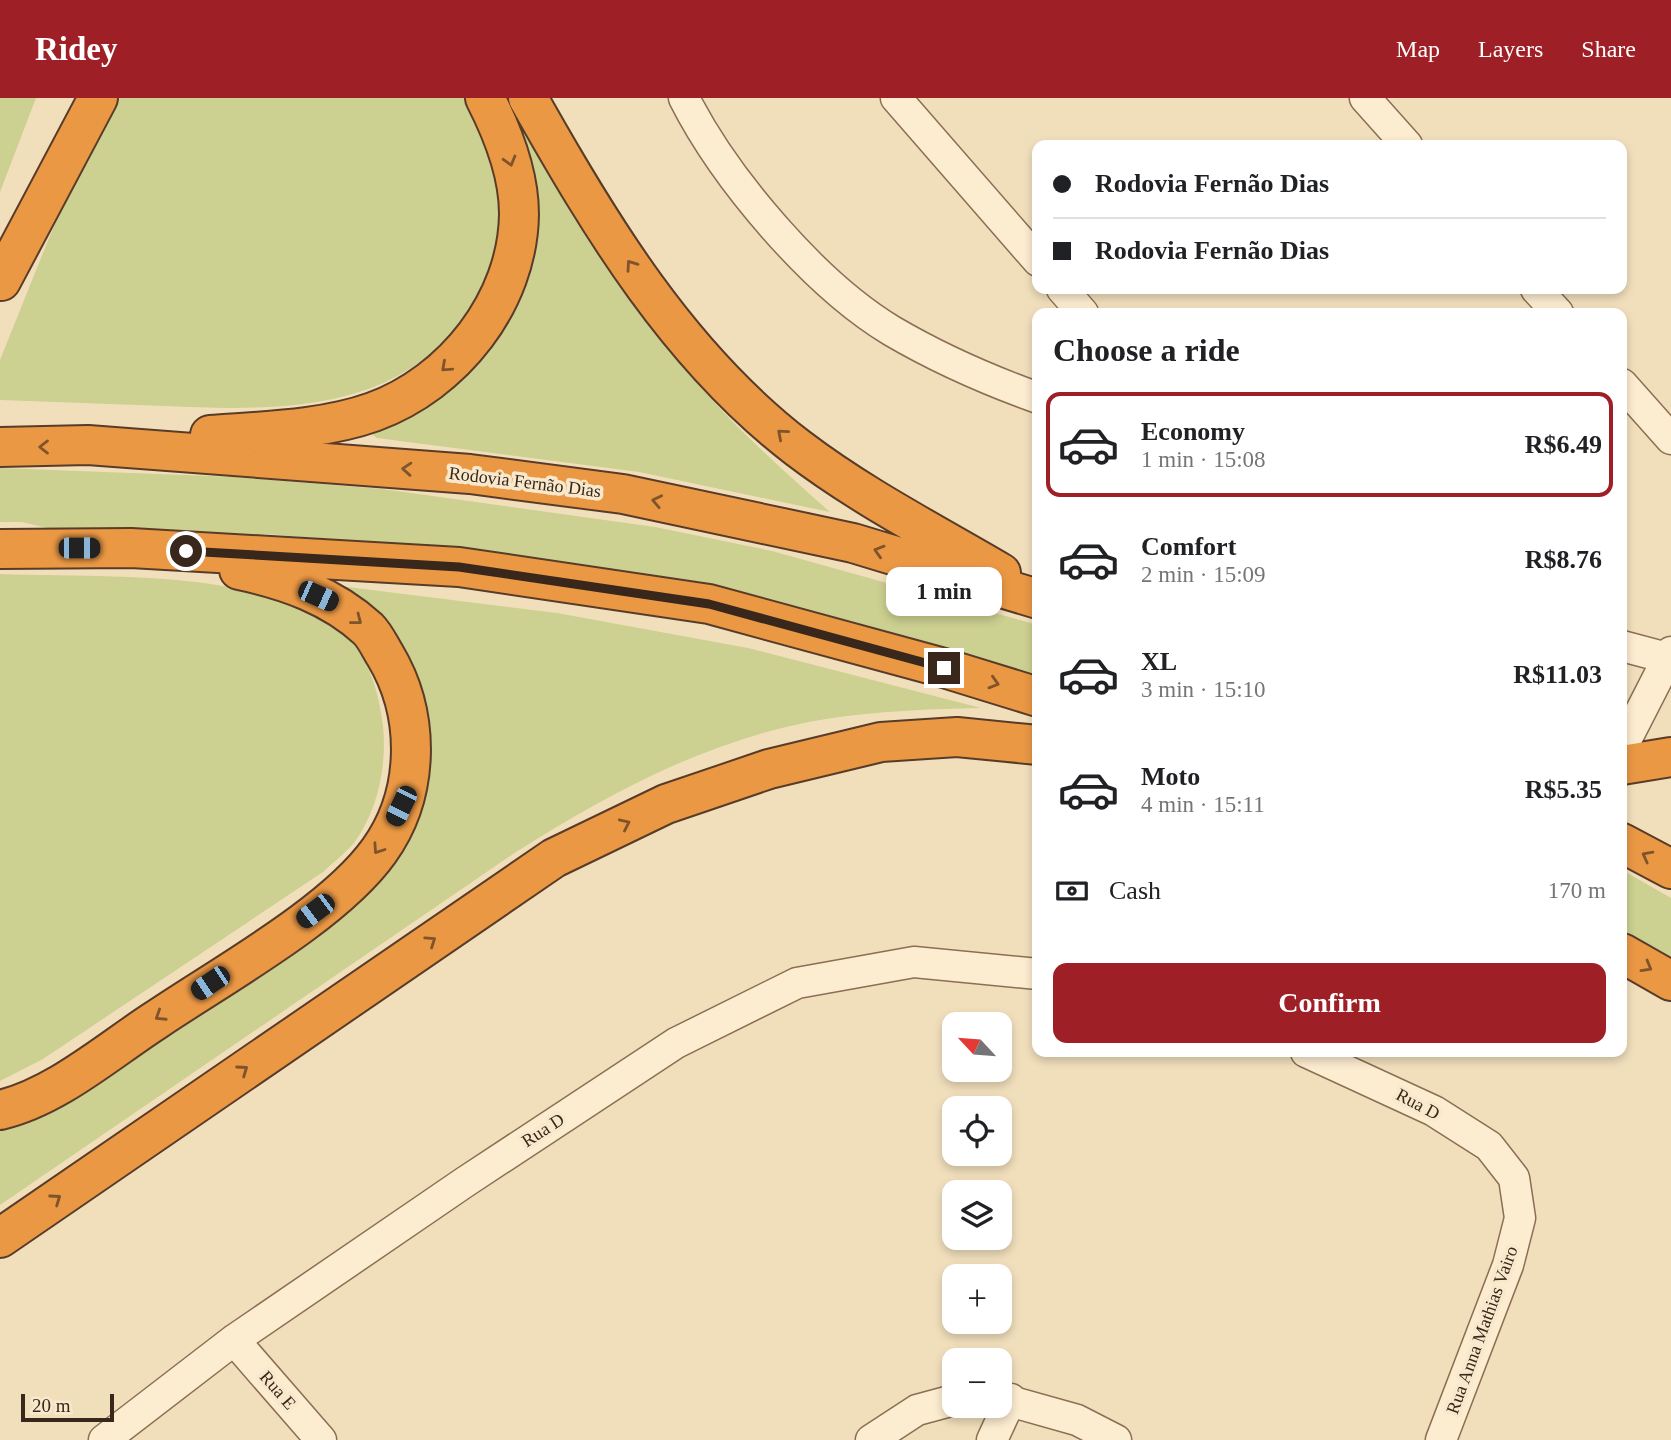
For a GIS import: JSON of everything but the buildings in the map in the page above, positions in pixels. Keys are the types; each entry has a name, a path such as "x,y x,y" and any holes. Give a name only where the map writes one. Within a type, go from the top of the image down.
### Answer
{"highway":[{"path":"0,282 68,98"},
{"path":"0,282 98,98"},
{"path":"88,445 319,424 372,412 412,394 444,370 475,339 499,296 514,253 519,214 513,169 499,125 485,98"},
{"path":"528,98 587,204 661,308 731,390 836,475 1032,592"},
{"name":"Rodovia Fernão Dias","path":"0,447 88,445 470,474 623,494 853,543 1032,594"},
{"path":"0,549 131,548 459,567 709,604 944,668 1032,695"},
{"path":"0,1110 54,1087 278,939 352,883 386,839 401,806 412,761 410,719 395,671 371,631 335,603 265,575 131,548"},
{"path":"0,1238 543,865 603,834 666,804 769,769 881,743 957,737 1032,744"},
{"path":"1627,764 1671,757"},
{"path":"1627,846 1671,869"},
{"path":"1627,956 1671,981"}],"street":[{"path":"684,98 749,198 830,284 891,330 991,381 1032,396"},
{"path":"896,98 1032,254"},
{"path":"1365,98 1403,140"},
{"path":"1066,294 1079,308"},
{"path":"1541,294 1553,308"},
{"path":"1627,390 1671,439"},
{"path":"1627,647 1670,656 1627,738"},
{"name":"Rua D","path":"104,1440 234,1340 676,1042 797,983 914,962 1032,973"},
{"name":"Rua D","path":"1317,1057 1434,1111 1489,1146 1514,1178"},
{"name":"Rua Anna Mathias Vairo","path":"1441,1440 1508,1265 1520,1217 1514,1178"},
{"name":"Rua E","path":"234,1340 321,1440"},
{"path":"1012,1400 1077,1420 1116,1440"},
{"path":"871,1440 917,1410 942,1403"},
{"path":"992,1440 999,1418"}],"green space":[{"path":"0,98 36,98 0,192"},
{"path":"120,98 464,98 486,140 499,184 500,229 488,274 462,320 430,354 394,378 353,394 309,403 214,408 0,400 0,360 78,166 106,115"},
{"path":"503,98 512,98 618,277 676,359 739,428 830,512 639,472 377,438 362,427 499,329"},
{"path":"0,468 236,477 382,489 655,527 772,551 1032,623 1032,681 408,546 266,534 131,548 22,522 0,522"},
{"path":"0,574 181,580 273,597 312,613 345,635 367,665 381,714 384,757 375,802 362,830 354,843 323,872 43,1059 0,1081"},
{"path":"340,586 557,613 748,648 981,708 865,714 784,727 702,754 624,789 513,854 0,1205 0,1127 19,1125 69,1097 368,888 427,752"},
{"path":"1627,873 1671,898 1671,962 1627,937"}],"route":[{"path":"186,551 459,567 709,604 944,668"}]}
